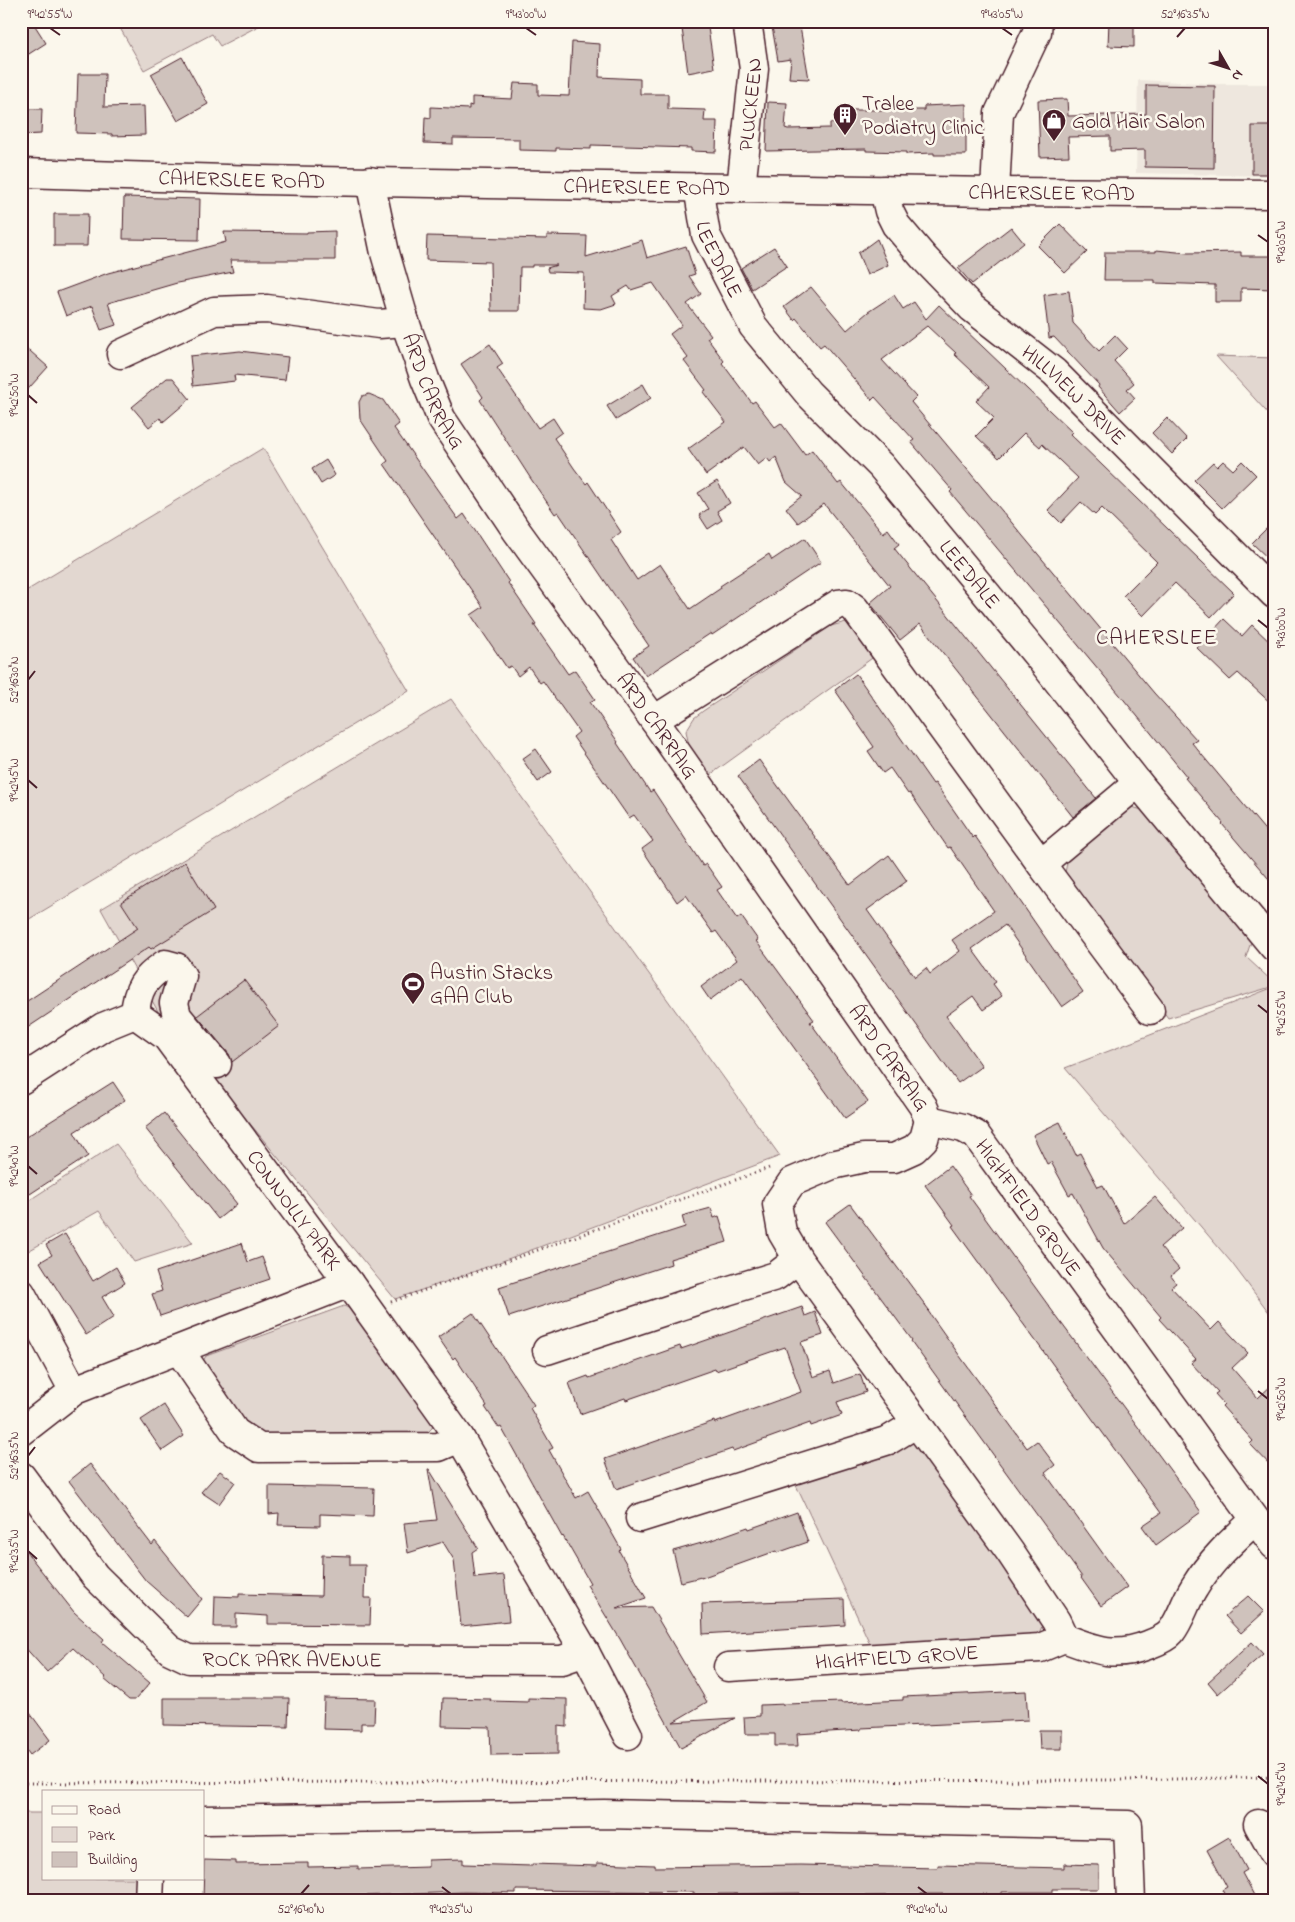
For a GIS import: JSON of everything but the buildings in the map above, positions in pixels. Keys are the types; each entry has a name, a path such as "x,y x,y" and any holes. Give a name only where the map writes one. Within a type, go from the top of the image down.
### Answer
{"street":[{"name":"PLUCKEEN","path":"741,188 754,69 747,21"},
{"path":"995,192 1000,113 1037,32 1038,21"},
{"name":"CAHERSLEE ROAD","path":"21,172 370,182 995,192 1274,194"},
{"name":"ÁRD CARRAIG","path":"370,182 385,253 405,322 441,418 516,530 654,720 923,1106 929,1120"},
{"name":"LEEDALE","path":"698,187 706,235 752,326 808,393 881,466 1274,947"},
{"name":"HILLVIEW DRIVE","path":"884,190 889,211 896,225 931,266 972,308 1054,372 1274,594"},
{"name":"ÁRD CARRAIG","path":"120,354 214,311 267,309 379,324 405,322"},
{"path":"654,720 838,604 847,603 855,609 1150,1010"},
{"path":"1041,864 1138,782"},
{"path":"21,1080 103,1027 135,1014 136,996 150,975 165,964 176,967 182,976 174,1003 177,1016 217,1064"},
{"name":"CONNOLLY PARK","path":"21,1432 75,1390 349,1283 166,1036 135,1014"},
{"path":"929,1120 924,1139 914,1148 894,1158 864,1158 832,1165 792,1182 777,1204 782,1232 798,1258 1010,1552 1056,1621 1064,1638 1095,1650 1120,1653 1156,1642 1170,1633 1193,1589 1209,1566 1232,1541 1256,1520"},
{"name":"HIGHFIELD GROVE","path":"929,1120 963,1128 976,1135 1274,1546"},
{"path":"547,1350 776,1276 798,1258"},
{"path":"349,1283 460,1438 584,1652 628,1735"},
{"path":"21,1293 75,1390"},
{"path":"179,1350 236,1432 259,1448 439,1447 460,1438"},
{"path":"640,1518 889,1440 917,1423"},
{"name":"ROCK PARK AVENUE","path":"21,1476 95,1576 170,1650 190,1659 562,1660 584,1652"},
{"name":"HIGHFIELD GROVE","path":"728,1667 1040,1648 1064,1638"},
{"path":"205,1820 604,1814 1128,1825 1131,1901"},
{"path":"1258,1824 1274,1853"},
{"path":"149,1901 150,1880"}],"path":[{"path":"372,1315 396,1299 777,1165"},
{"path":"21,1783 1274,1778"}],"shaded area":[{"path":"1138,80 1219,84 1274,84 1274,176 1136,173"}],"green space":[{"path":"116,21 268,21 220,46 212,34 144,70"},
{"path":"1216,356 1274,358 1274,420"},
{"path":"263,448 409,691 21,924 21,594"},
{"path":"846,622 854,626 875,656 710,775 689,746 686,731 694,718 831,626"},
{"name":"Austin Stacks GAA Club","path":"451,699 780,1156 460,1277 395,1299 160,1015 101,909"},
{"path":"1131,807 1143,810 1252,939 1246,957 1274,983 1274,986 1168,1018 1065,873 1068,857"},
{"path":"1274,987 1274,1319 1231,1262 1065,1068"},
{"path":"116,1144 193,1243 134,1262 99,1211 21,1255 21,1213 27,1209 25,1203"},
{"path":"344,1306 357,1312 435,1415 432,1428 423,1437 258,1434 242,1424 201,1364 206,1356"},
{"path":"912,1442 922,1446 1043,1624 1037,1638 872,1648 795,1483 904,1443"},
{"path":"21,1813 42,1813 42,1880 141,1880 141,1901 21,1901"}],"place":[{"name":"Tralee Podiatry Clinic","path":"845,136"},
{"name":"Gold Hair Salon","path":"1054,142"},
{"name":"Austin Stacks GAA Club","path":"413,1005"}],"district":[{"name":"CAHERSLEE","path":"1157,636"}]}
